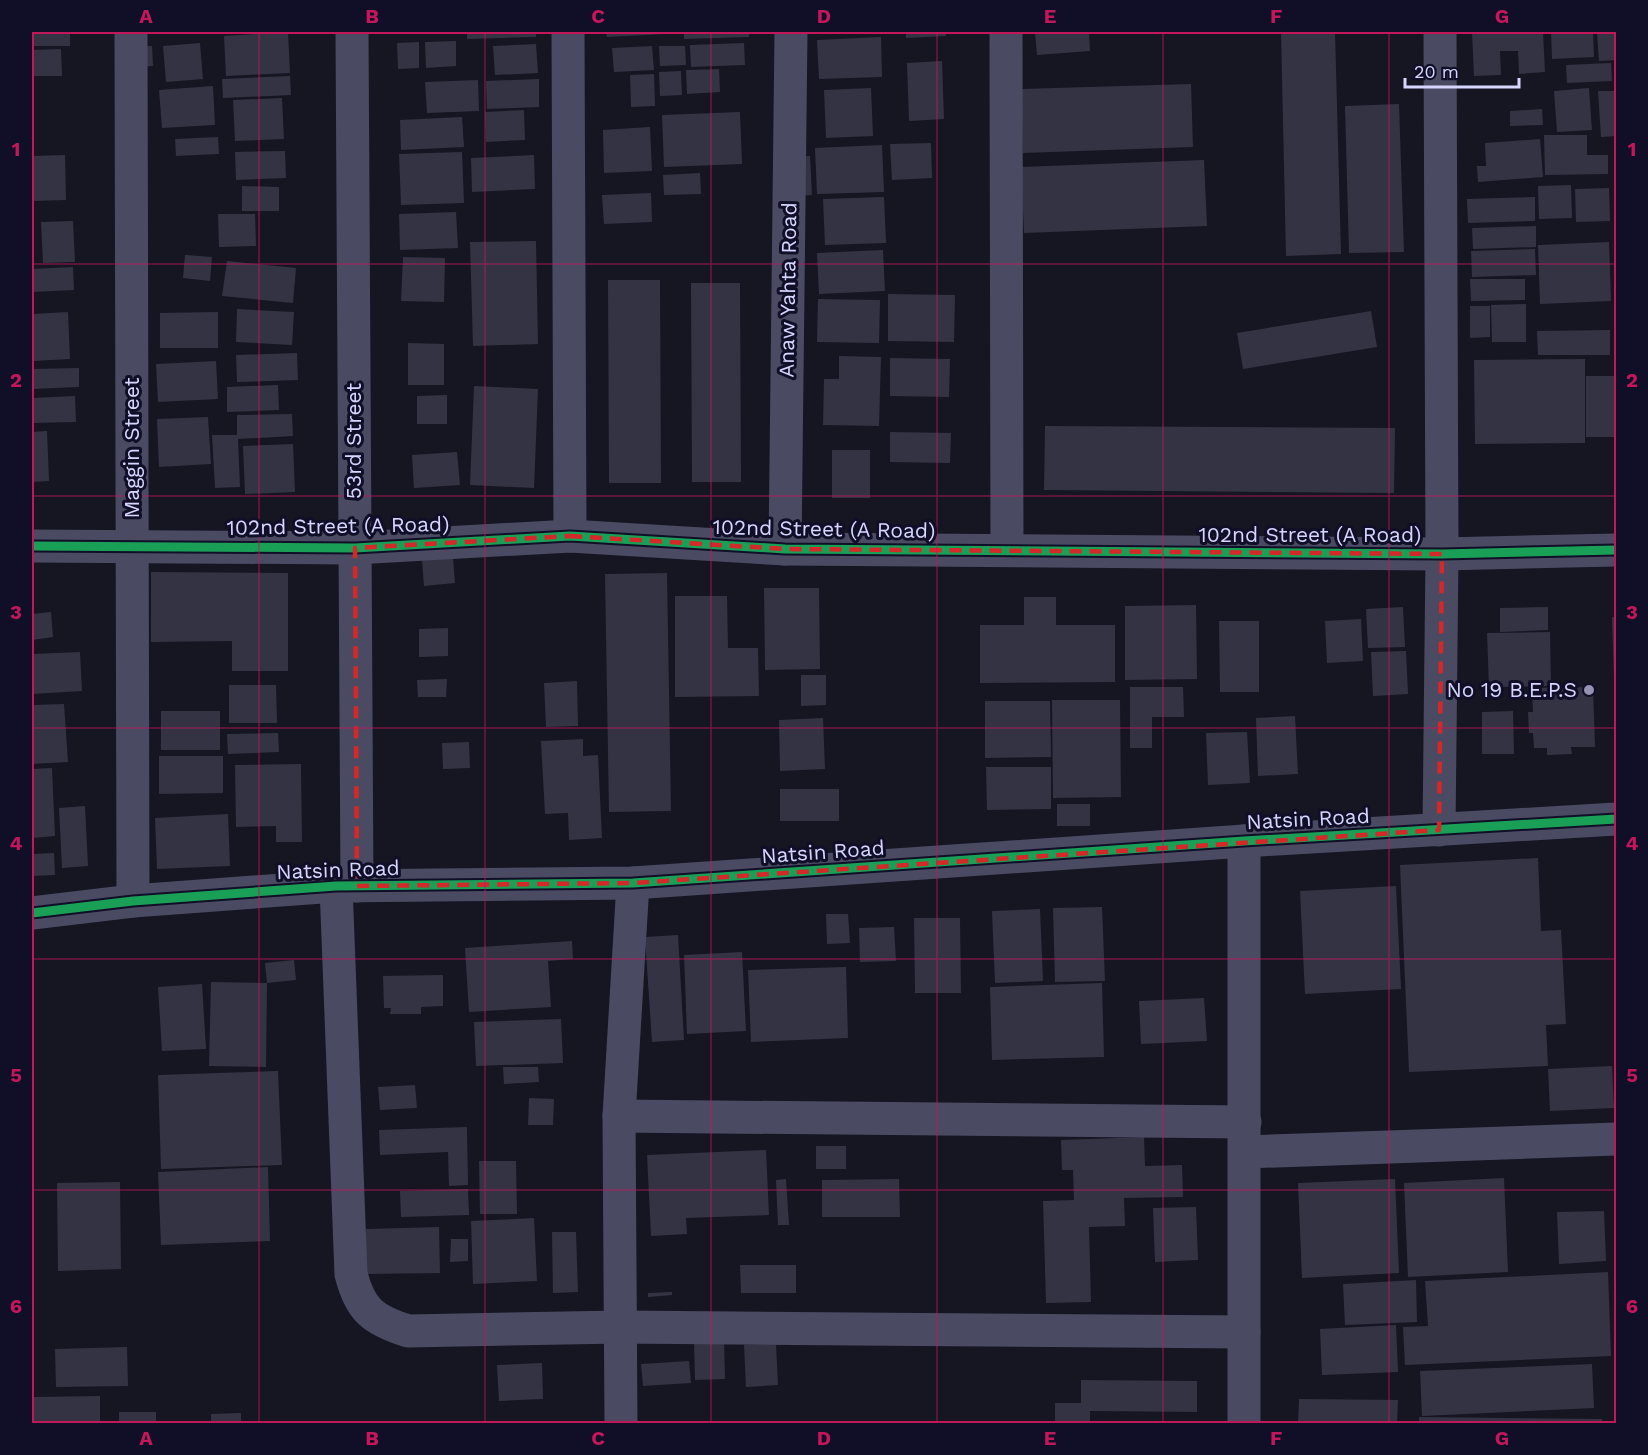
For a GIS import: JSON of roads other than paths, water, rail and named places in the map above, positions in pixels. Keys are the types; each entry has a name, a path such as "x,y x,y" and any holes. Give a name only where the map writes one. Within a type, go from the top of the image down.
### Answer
{"street":[{"name":"Maggin Street","path":"131,32 133,901"},
{"name":"53rd Street","path":"352,32 355,548 346,886 351,1274 356,1295 372,1316 386,1324 408,1331 621,1327 1244,1332"},
{"path":"567,32 570,536"},
{"name":"Anaw Yahta Road","path":"785,549 791,32"},
{"path":"1006,32 1007,550"},
{"path":"1439,830 1442,554 1440,32"},
{"name":"102nd Street (A Road)","path":"32,546 355,548 570,536 785,549 1442,554 1617,550"},
{"name":"Natsin Road","path":"32,913 133,901 346,886 633,883 1244,841 1617,819"},
{"path":"1244,841 1244,1424"},
{"path":"621,1424 620,1116 633,883"},
{"path":"620,1116 1245,1137 1617,1139"}],"place":[{"name":"No 19 B.E.P.S","path":"1589,690"}]}
